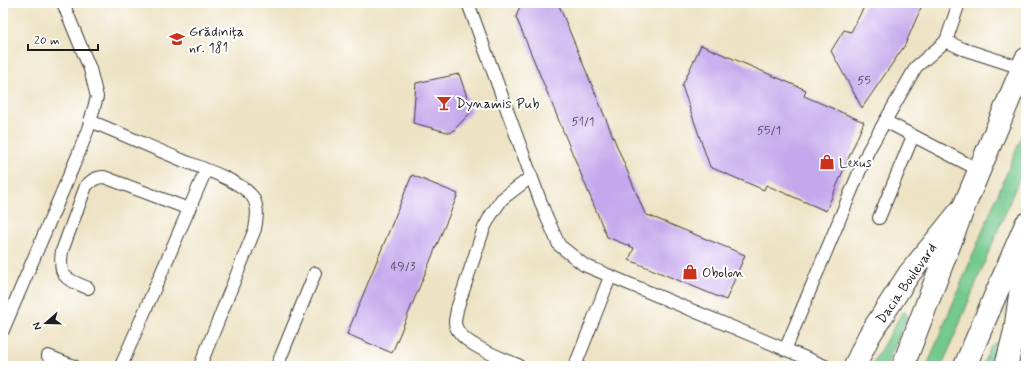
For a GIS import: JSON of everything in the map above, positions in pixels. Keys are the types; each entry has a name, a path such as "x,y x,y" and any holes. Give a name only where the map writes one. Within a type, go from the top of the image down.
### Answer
{"main road":[{"name":"Dacia Boulevard","path":"903,366 965,204 1024,64"},
{"name":"Dacia Boulevard","path":"855,366 869,336 909,274 965,204"},
{"path":"965,366 1026,224"},
{"path":"1006,366 1015,331 1026,251"}],"lane":[{"path":"3,330 78,155 97,98 90,69 63,3"},
{"path":"468,3 531,177 559,245 584,266 610,278 825,366"},
{"path":"785,350 868,151 916,67 946,41 959,3"},
{"path":"946,41 963,50 1024,64"},
{"path":"90,121 206,170 243,188 252,197 256,206 258,218 255,229 200,366"},
{"path":"885,121 979,170"},
{"path":"879,218 913,136"},
{"path":"121,366 206,170"},
{"path":"88,288 68,280 63,274 61,259 62,251 86,186 92,181 98,177 104,177 189,209"},
{"path":"518,365 471,344 461,333 455,323 457,309 484,228 502,199 531,177"},
{"path":"278,366 315,273"},
{"path":"575,366 610,278"},
{"path":"48,356 74,366"}],"green space":[{"path":"1026,126 1026,162 942,366 927,366"},
{"path":"905,312 907,317 886,366 871,366 902,313"},
{"path":"997,343 998,346 993,366 982,366 991,346"}],"building":[{"path":"521,3 558,3 645,214 745,255 726,300 629,260 634,248 607,237 516,17"},
{"path":"866,3 923,3 905,45 862,108 831,51 844,30 851,32"},
{"path":"701,45 806,90 804,96 864,122 826,211 766,185 764,190 710,167 682,86"},
{"path":"459,74 472,111 451,133 413,123 416,83"},
{"path":"412,175 458,194 392,353 347,334"}],"place":[{"name":"Grădinița nr. 181","path":"177,39"},
{"name":"Dynamis Pub","path":"444,103"},
{"name":"Lexus","path":"827,162"},
{"name":"Obolon","path":"690,272"}]}
